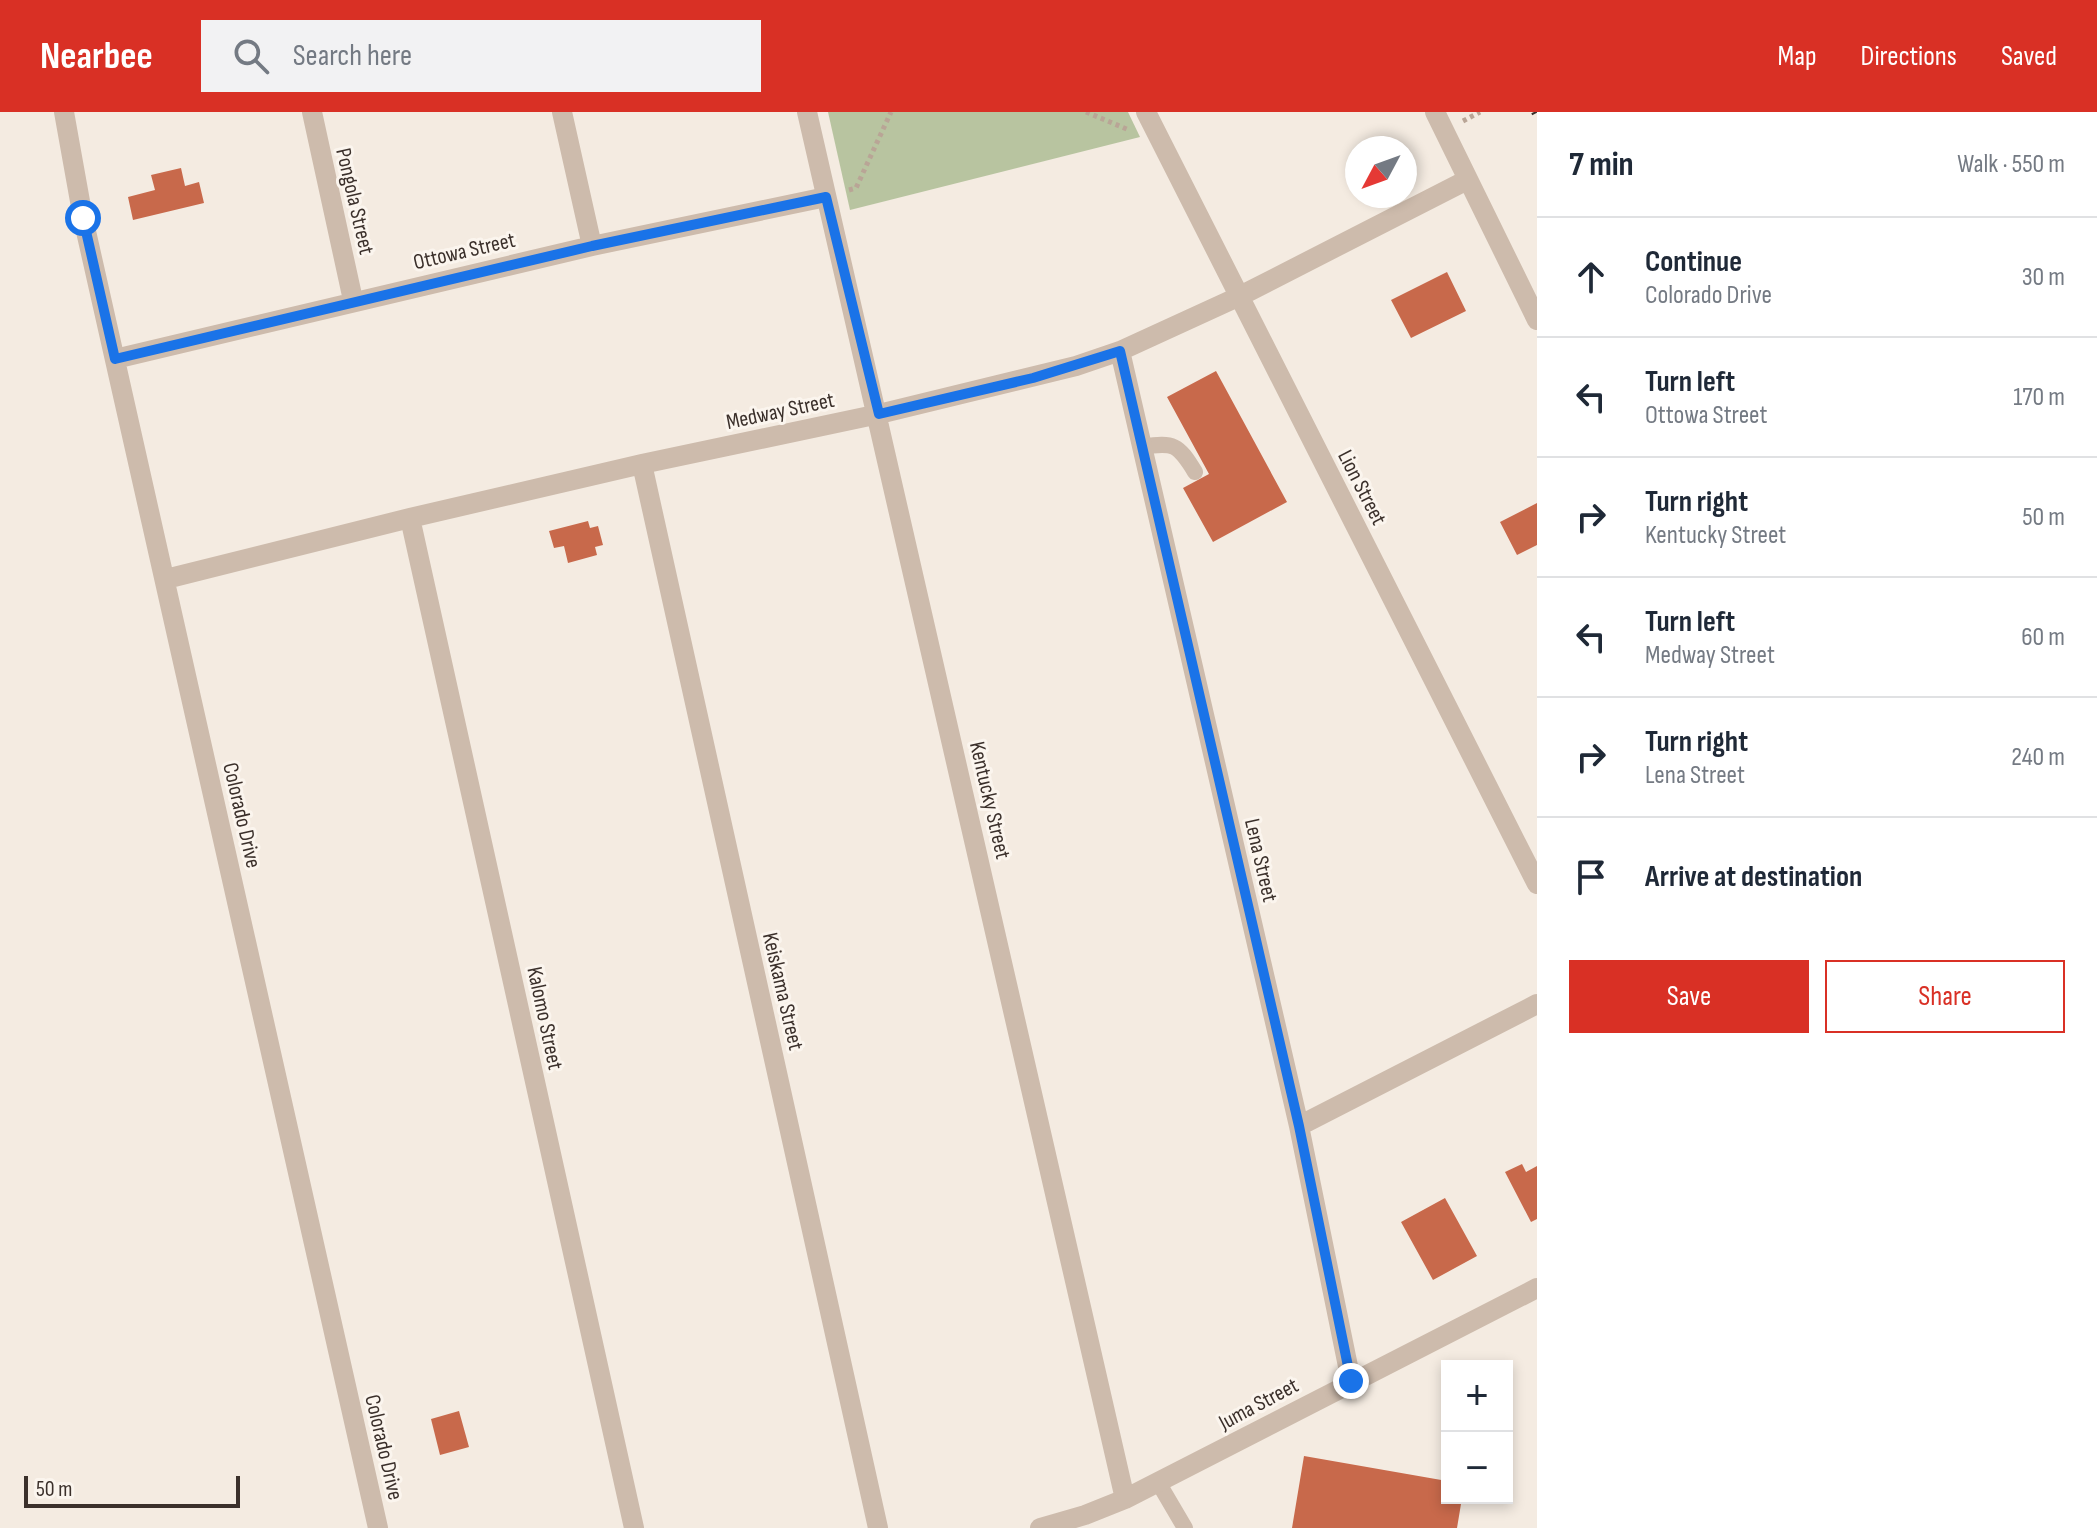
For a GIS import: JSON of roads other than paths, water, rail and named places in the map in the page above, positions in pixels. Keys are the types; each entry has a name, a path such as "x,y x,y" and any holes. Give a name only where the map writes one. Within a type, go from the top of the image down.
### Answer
{"street":[{"name":"Colorado Drive","path":"64,112 83,218 378,1528"},
{"name":"Pongola Street","path":"312,112 353,300"},
{"path":"562,112 592,246"},
{"name":"Kentucky Street","path":"807,112 879,414 1125,1499"},
{"name":"Lion Street","path":"1146,112 1537,884"},
{"path":"1435,112 1537,320"},
{"name":"Medway Street","path":"166,579 642,464 1033,378 1120,351 1240,296 1467,180"},
{"name":"Ottowa Street","path":"115,359 353,300 826,197"},
{"name":"Lena Street","path":"1120,351 1299,1126 1351,1381"},
{"name":"Keiskama Street","path":"642,464 878,1528"},
{"name":"Kalomo Street","path":"410,518 634,1528"},
{"path":"1299,1126 1537,1004"},
{"name":"Juma Street","path":"1040,1528 1125,1499 1537,1288"}],"lane":[{"path":"1142,447 1167,443 1176,447 1184,453 1195,472"},
{"path":"1158,1482 1185,1528"}],"railway":[{"path":"1534,112 1537,118"}]}
